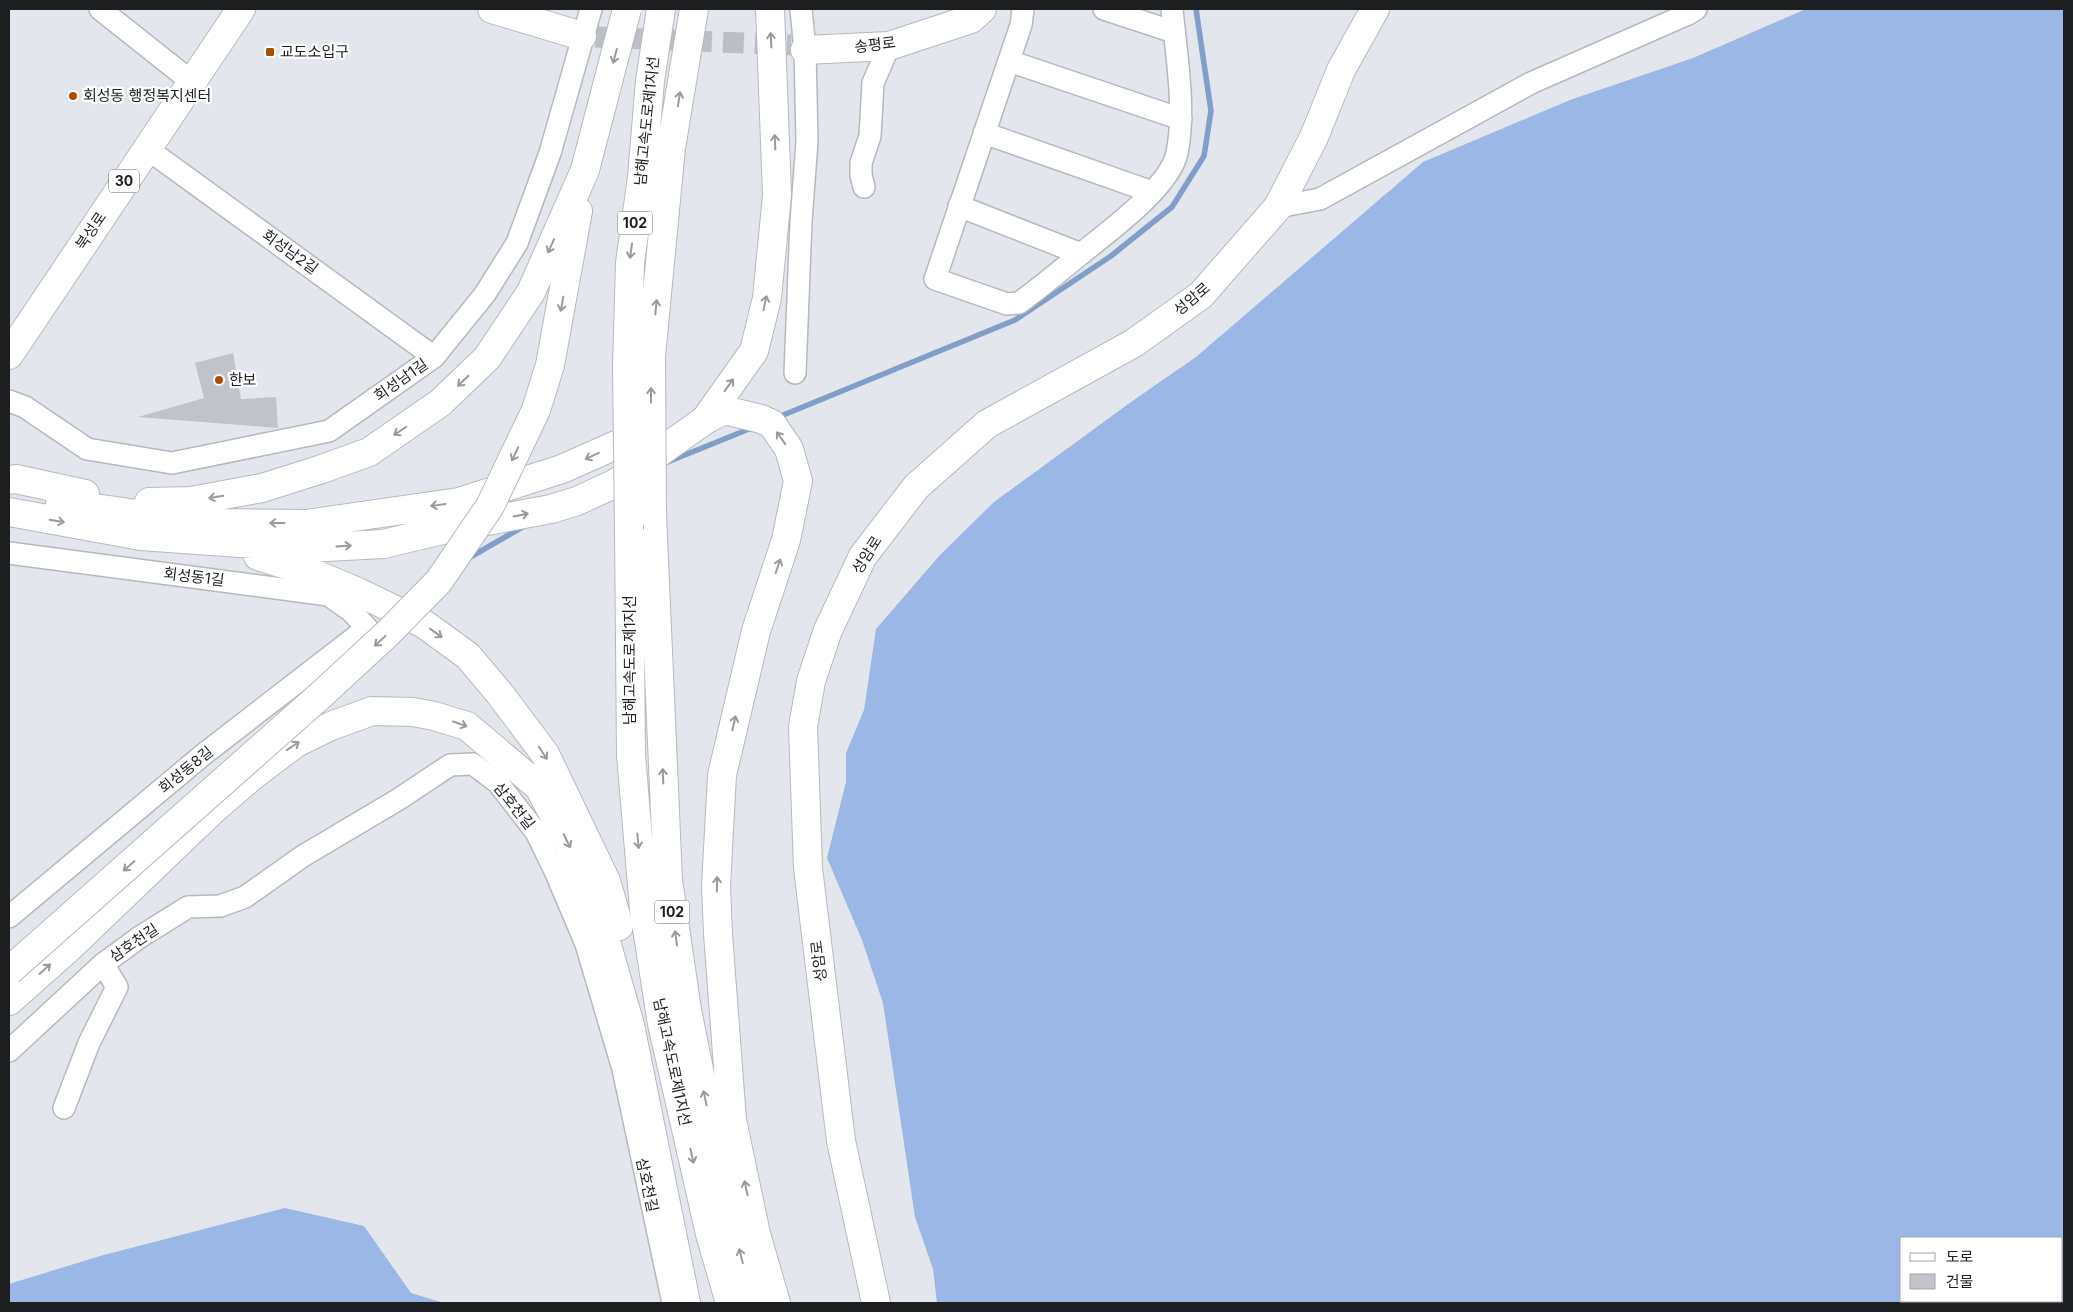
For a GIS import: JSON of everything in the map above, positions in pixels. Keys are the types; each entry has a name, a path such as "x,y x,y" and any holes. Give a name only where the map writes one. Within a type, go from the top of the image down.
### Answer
{"main road":[{"name":"북성로","path":"9,355 241,9"},
{"path":"492,9 588,36"},
{"path":"9,971 314,701 389,632 439,581 490,506 536,410 550,365 585,170 627,9"},
{"name":"남해고속도로제1지선","path":"661,9 650,81 642,177 630,263 626,366 631,755 644,909 662,1024 710,1234 730,1303"},
{"name":"남해고속도로제1지선","path":"694,9 671,148 651,356 652,514 668,880 691,1029 722,1183 753,1303"},
{"path":"11,496 172,519 219,523 306,524 459,502 562,469 616,445 705,420 754,351 767,298 777,195 770,9"},
{"name":"송평로","path":"798,47 889,46 971,19 982,9"},
{"name":"성암로","path":"876,1303 841,1141 808,868 803,727 811,681 828,630 863,556 916,487 987,424 1134,343 1201,295 1278,207 1314,137 1341,70 1375,9"},
{"path":"11,496 133,502 191,501 262,488 369,452 440,403 487,358 531,292 585,170"},
{"path":"11,496 141,536 307,548 382,544 455,527 551,509 577,501 616,483 705,420 724,410 744,414 772,424 789,449 798,481 786,540 756,631 722,775 716,886 732,1120 756,1234 776,1303"},
{"path":"191,540 264,557 315,574 424,624 468,656 500,694 545,754 606,881 635,984 684,1227 702,1303"},
{"path":"9,1001 72,945 214,809 251,777 296,743 331,726 372,711 413,712 467,726 539,787 569,844 598,914 630,1024 686,1303"}],"street":[{"path":"100,9 192,82"},
{"name":"회성남1길","path":"9,401 25,407 87,448 172,463 329,432 434,356 485,294 517,243 550,153 588,36 591,9"},
{"path":"795,373 801,222 807,141 798,47 801,9"},
{"path":"1023,9 1021,25 934,279 1007,304 1019,303 1046,284 1109,233 1166,176 1177,155 1181,119 1172,9"},
{"path":"1104,9 1174,32"},
{"path":"1278,207 1320,199 1531,82 1696,9"},
{"path":"864,187 861,163 870,136 874,84 889,46"},
{"path":"1008,61 1181,119"},
{"path":"984,132 1152,192"},
{"name":"회성남2길","path":"146,148 434,356"},
{"path":"958,206 1081,254"},
{"name":"회성동1길","path":"9,552 328,595 351,611 367,628"},
{"name":"회성동8길","path":"9,917 204,754 367,628"},
{"name":"삼호천길","path":"9,1051 103,964 140,937 188,907 220,906 245,897 303,856 399,799 450,765 473,764 498,783 536,832 586,944 623,1069 673,1303"},
{"path":"64,1108 89,1043 117,987 103,964"}],"shaded area":[{"path":"1806,9 2064,9 2064,1303 937,1303 933,1269 915,1217 883,1003 862,940 827,858 846,782 846,753 864,710 876,629 940,555 994,502 1196,357 1423,162 1570,100 1693,58"},
{"path":"285,1208 364,1226 411,1293 444,1303 9,1303 9,1284 100,1256"}],"building":[{"name":"한보","path":"233,353 241,399 276,397 278,428 138,417 204,398 195,363"}],"waterway":[{"path":"776,418 1015,320 1111,256 1172,207 1204,156 1211,111 1196,9"},
{"path":"665,463 754,427"},
{"path":"467,559 526,525"}],"tunnel":[{"path":"595,37 791,45"}],"place":[{"name":"교도소입구","path":"270,52"},
{"name":"회성동 행정복지센터","path":"73,96"},
{"name":"한보","path":"219,380"}]}
